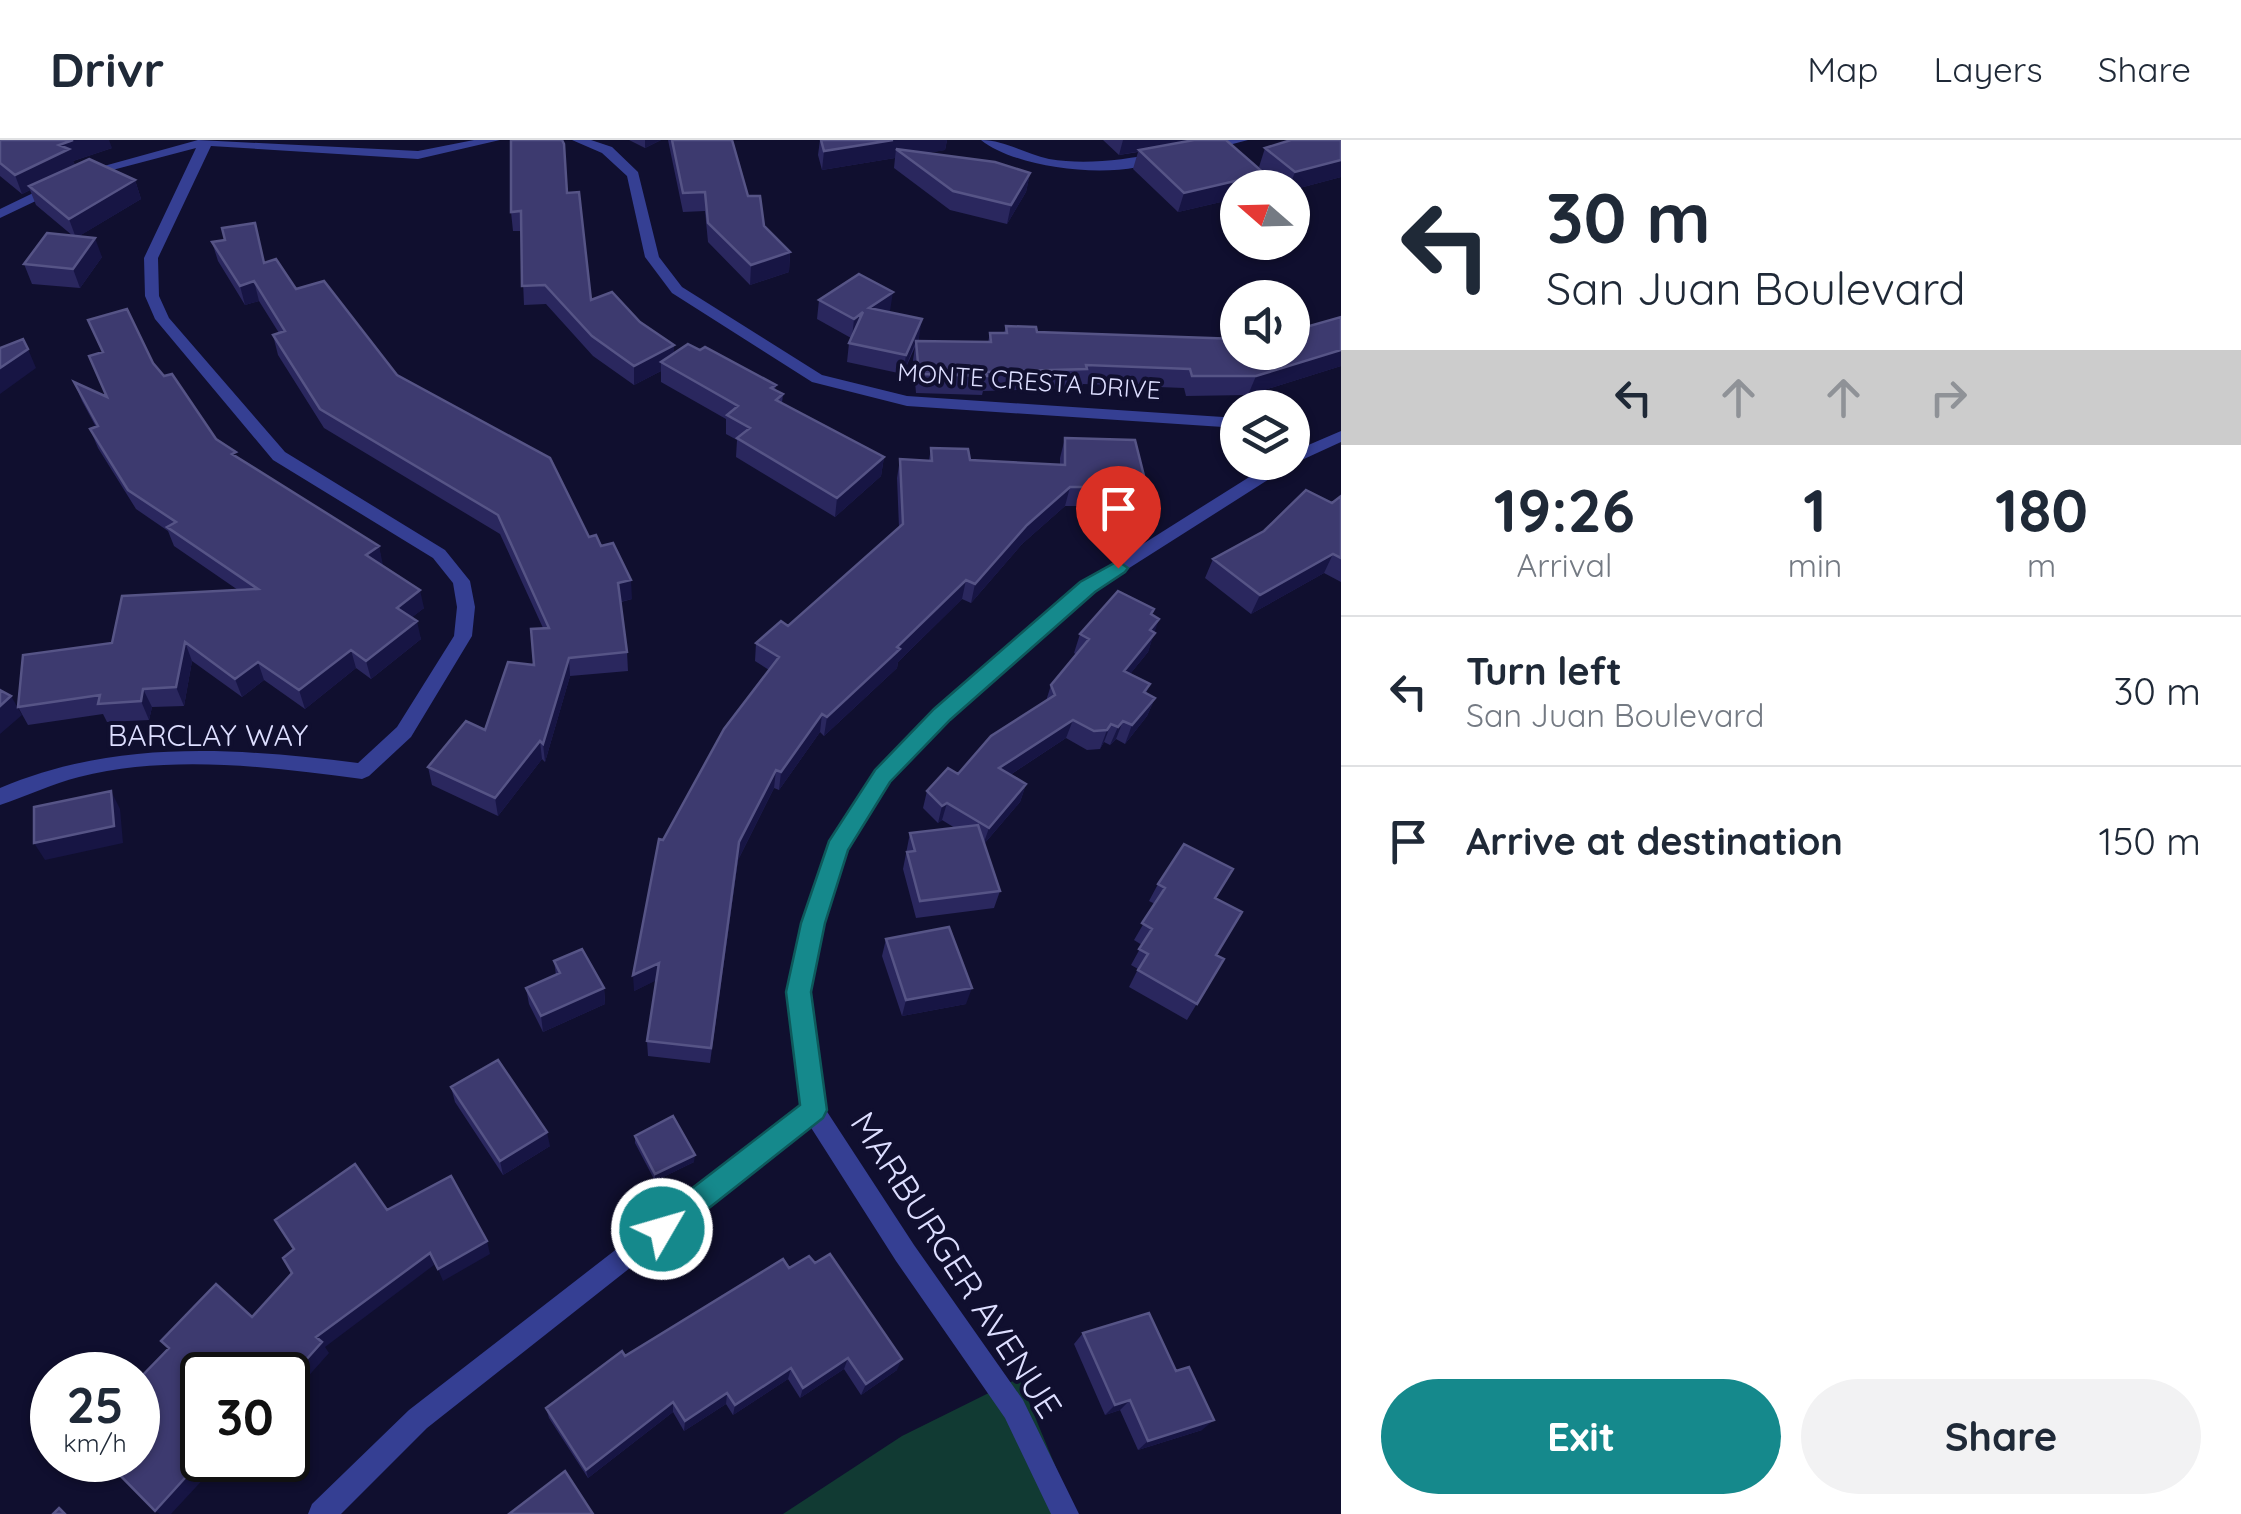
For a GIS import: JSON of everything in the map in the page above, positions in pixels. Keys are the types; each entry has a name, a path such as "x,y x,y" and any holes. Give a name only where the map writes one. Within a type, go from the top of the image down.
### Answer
{"street":[{"path":"0,214 90,171 206,142 418,155 494,140"},
{"name":"MONTE CRESTA DRIVE","path":"578,140 607,150 632,175 652,257 677,290 817,379 907,401 1220,422"},
{"path":"987,140 1034,161 1083,168 1109,168 1176,154"},
{"path":"1193,150 1242,140"},
{"name":"BARCLAY WAY","path":"0,797 25,784 112,763 286,760 362,771 404,732 463,636 466,608 460,581 440,554 279,456 162,319 152,296 151,258 206,142"},
{"path":"1310,448 1341,436"},
{"path":"322,1514 418,1419 814,1110 798,992 813,923 837,848 882,776 942,714 1088,587 1255,480"},
{"name":"MARBURGER AVENUE","path":"814,1110 905,1253 1014,1409 1064,1514"}],"green space":[{"path":"1019,1378 1075,1514 783,1514 902,1436"}],"building":[{"path":"0,140 73,140 59,145 69,149 15,175 0,163"},
{"path":"511,140 562,140 567,193 579,192 591,300 612,292 640,322 674,345 634,366 592,336 545,285 522,286 521,211 511,212"},
{"path":"672,140 732,140 748,196 760,196 764,226 790,252 751,265 708,223 705,192 683,193"},
{"path":"821,140 893,140 824,151"},
{"path":"1194,140 1226,140 1260,170 1220,170 1220,185 1184,193 1139,150"},
{"path":"1291,140 1341,140 1341,160 1292,170 1265,148"},
{"path":"896,149 995,162 1030,173 1011,205 953,191"},
{"path":"89,159 135,180 69,219 29,186"},
{"path":"255,223 264,263 276,259 296,289 324,281 397,375 550,458 589,537 596,535 601,546 613,543 631,580 618,583 627,652 569,658 543,744 540,741 495,798 428,767 466,721 485,730 508,662 534,665 531,629 549,628 498,515 320,409 273,335 285,331 254,281 240,286 212,242 225,240 222,228"},
{"path":"47,233 95,238 73,269 24,264"},
{"path":"859,274 893,292 869,308 922,319 906,355 849,343 863,312 854,319 819,300"},
{"path":"127,309 153,363 164,376 172,374 216,439 236,452 232,454 379,546 366,555 420,590 397,608 417,621 366,661 351,650 299,690 258,662 235,679 185,642 176,687 143,689 141,701 98,704 100,695 18,707 23,655 112,643 122,596 258,589 167,527 176,522 128,490 90,429 98,426 74,382 107,397 89,356 103,352 88,320"},
{"path":"1341,317 1341,350 1310,359 1310,326"},
{"path":"1006,326 1036,327 1037,332 1220,338 1220,370 1276,370 1256,376 1192,376 1190,369 1086,365 1087,369 986,372 987,376 919,374 916,341 991,342 990,333 1007,333"},
{"path":"23,339 28,349 0,368 0,348"},
{"path":"688,344 700,350 705,347 776,385 771,388 783,394 776,400 884,457 837,498 737,438 750,428 727,415 738,406 661,362"},
{"path":"1065,438 1135,440 1145,480 1104,479 1106,487 1070,487 1027,525 975,584 966,580 827,717 822,714 781,772 776,770 739,842 711,1048 647,1041 659,963 633,975 659,839 663,840 724,729 779,657 756,643 781,621 788,626 903,524 900,459 932,461 931,448 968,449 970,460 1065,465"},
{"path":"1306,490 1332,503 1341,496 1341,558 1333,554 1260,595 1213,559 1264,531"},
{"path":"1118,591 1154,609 1151,614 1159,619 1150,630 1155,633 1124,671 1150,684 1144,692 1155,698 1132,725 1123,721 1118,727 1111,724 1107,730 1094,731 1073,720 999,768 1026,784 989,828 947,803 942,806 927,791 948,768 958,774 991,736 1055,695 1051,685 1089,639 1080,634"},
{"path":"0,690 11,696 0,706"},
{"path":"111,791 114,826 34,843 34,807"},
{"path":"978,825 1000,891 920,901 907,852 915,851 910,833"},
{"path":"1184,844 1233,869 1215,898 1242,912 1216,955 1224,959 1197,1004 1138,970 1148,954 1139,949 1152,929 1142,923 1165,888 1158,884"},
{"path":"949,927 972,988 906,1000 886,939"},
{"path":"582,949 604,988 541,1016 526,988 560,973 554,961"},
{"path":"498,1060 547,1132 500,1161 451,1087"},
{"path":"673,1116 695,1155 655,1174 635,1136"},
{"path":"355,1164 387,1210 451,1176 487,1241 438,1269 430,1253 316,1337 322,1342 310,1355 310,1352 180,1352 181,1482 155,1511 127,1482 160,1482 160,1357 169,1348 161,1341 216,1284 252,1317 292,1273 283,1258 294,1249 275,1220"},
{"path":"830,1254 902,1359 866,1384 848,1358 803,1388 791,1368 735,1405 727,1393 685,1421 673,1402 586,1470 546,1408 622,1351 625,1356 783,1259 789,1268 809,1256 815,1263"},
{"path":"1149,1313 1176,1371 1189,1367 1214,1420 1148,1441 1130,1400 1115,1405 1083,1333"},
{"path":"565,1471 593,1514 509,1514"}],"route":[{"path":"662,1229 814,1110 798,992 813,923 837,848 882,776 942,714 1088,587 1118,568"}]}
